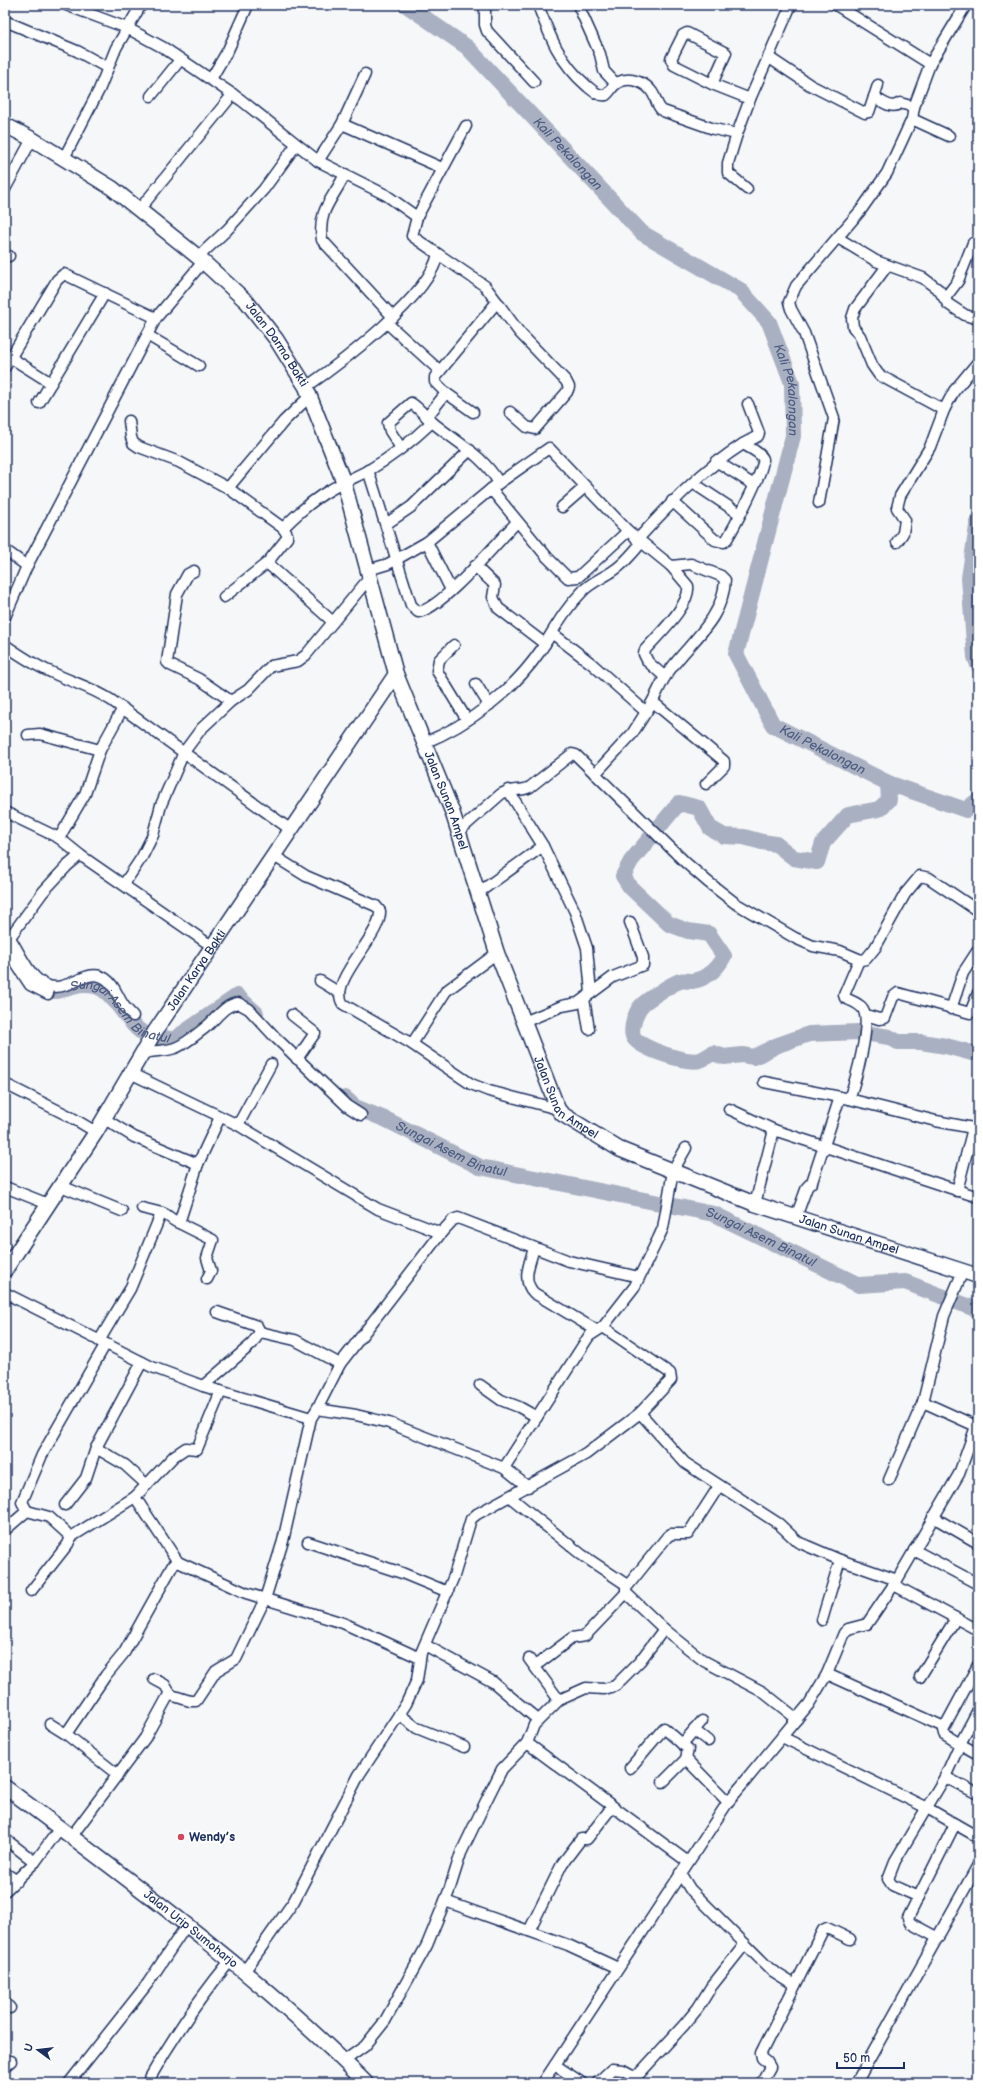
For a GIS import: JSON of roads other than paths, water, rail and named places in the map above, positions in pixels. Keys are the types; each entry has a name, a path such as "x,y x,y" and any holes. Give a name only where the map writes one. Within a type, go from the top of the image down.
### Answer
{"street":[{"path":"66,5 127,28 180,60 233,94 318,161 386,195 417,217"},
{"path":"64,158 127,28 141,5"},
{"path":"211,79 228,50 248,5"},
{"path":"485,5 485,25 487,31 534,82"},
{"path":"538,5 560,56 580,80 597,94 603,96 609,93 616,84 624,80 642,83 654,94 659,108 714,129 737,134"},
{"path":"578,5 600,54 604,72 616,84"},
{"path":"747,189 730,176 728,173 728,163 750,99 791,5"},
{"path":"836,5 930,64"},
{"path":"819,504 834,418 804,333 791,309 789,302 796,286 861,210 887,173 912,119 914,107 930,64 966,5"},
{"path":"5,21 77,51 108,68"},
{"path":"712,84 726,53 685,33 671,62 712,84 750,99"},
{"path":"768,57 810,85 862,112 869,112 878,85"},
{"path":"151,96 180,60"},
{"path":"318,161 342,124 365,74"},
{"path":"139,210 233,94"},
{"path":"874,97 892,106 897,106 900,103 914,107"},
{"path":"912,119 949,136"},
{"path":"342,124 442,168"},
{"name":"Jalan Darma Bakti","path":"5,125 32,139 112,188 200,260 247,302 276,339 308,391 352,479 369,574 396,674"},
{"path":"466,126 442,168 417,217 412,236 485,286 519,332 566,381 569,387 567,392 534,428 527,427 510,412"},
{"path":"5,189 32,139"},
{"path":"5,617 27,566 156,318 200,260 264,189 296,145"},
{"path":"345,174 324,210 321,233 322,240 390,320 440,371"},
{"path":"838,238 887,266 923,278 939,290 954,308 978,319"},
{"path":"945,298 958,281 973,243 978,241"},
{"path":"228,488 308,391 390,320 431,274 438,254"},
{"path":"887,266 855,309 852,318 854,327 860,336 872,365 879,375 944,410"},
{"path":"5,367 8,356 60,276 64,274 156,318"},
{"path":"39,403 104,293"},
{"path":"473,412 437,385 434,380 497,302"},
{"path":"147,335 199,366"},
{"path":"8,356 51,383"},
{"path":"897,542 903,533 906,520 897,508 898,500 927,452 944,410 954,391 978,362"},
{"path":"283,528 313,501 368,470 401,448 430,420 446,392"},
{"path":"401,448 390,431 388,423 411,403 430,420 470,450 487,466 499,483"},
{"path":"424,743 446,734 489,705 518,678 545,644 561,617 582,591 620,566 672,501 716,461 758,436 759,433 748,404"},
{"path":"129,420 133,442 139,448 179,462 228,488 283,528 286,532 287,538 267,563 224,597"},
{"path":"672,501 719,542 724,542 727,539 754,486 763,459 743,444"},
{"path":"124,884 142,857 153,835 161,805 184,752 210,718 231,701 248,690 271,666 298,661 306,655 334,622 369,574 427,542 499,483 549,448 628,531 671,566 688,586 688,593 669,624 645,650 644,654 648,662 665,677"},
{"path":"386,524 411,507 470,450"},
{"path":"716,461 754,486"},
{"path":"368,470 408,596 414,610 418,612 429,609 451,590 517,522"},
{"path":"693,483 740,514"},
{"path":"562,508 585,487"},
{"path":"491,490 559,571 572,579 578,577 628,531"},
{"path":"427,542 451,590"},
{"path":"5,550 27,566"},
{"path":"267,563 334,622"},
{"path":"595,774 632,734 653,702 665,677 714,617 721,604 725,580 721,576 692,564 671,566"},
{"path":"474,566 495,584 493,597 498,608 545,644"},
{"path":"194,571 188,574 185,578 177,594 166,662 199,679 231,701"},
{"path":"552,633 592,664 646,712"},
{"path":"5,644 30,662 52,673 90,687 123,708 291,830"},
{"path":"454,645 439,660 436,671 467,720"},
{"name":"Jalan Sunan Ampel","path":"396,674 452,811 497,953 558,1109 569,1120 619,1149 754,1204 978,1276"},
{"name":"Jalan Karya Bakti","path":"5,1270 96,1132 147,1044 396,674"},
{"path":"476,684 489,705"},
{"path":"653,702 724,761 724,766 706,784"},
{"path":"59,838 85,794 100,750 123,708"},
{"path":"28,734 40,734 100,750"},
{"path":"458,832 491,802 508,790 524,790 530,787 572,754 576,755 686,863 736,903 803,942 840,951 859,960 864,960 870,957 905,894 920,876 929,878 978,912"},
{"path":"508,790 543,846 575,912 587,948 589,1029"},
{"path":"5,812 59,838 80,855 213,947"},
{"path":"478,893 543,846"},
{"path":"48,994 33,981 7,941 43,892 66,866 80,855"},
{"path":"274,856 295,870 376,906 380,911 378,922 350,970 340,993 340,1000 347,1008 412,1044 471,1084 489,1091 558,1109"},
{"path":"524,1022 562,1006 578,1003 613,977 643,965 643,957 630,922"},
{"path":"951,1009 963,973 978,950"},
{"path":"412,1044 446,991 497,953"},
{"path":"796,1217 807,1187 812,1182 825,1145 861,1059 866,1015 860,1005 845,998 844,995 859,960"},
{"path":"33,981 55,988 61,988 88,976 106,978 118,995 124,1007 133,1016"},
{"path":"320,981 340,993"},
{"path":"866,1015 879,1019 885,1018 891,1000 898,993 951,1009 970,1013 978,993"},
{"path":"147,1044 152,1050 175,1048 182,1045 207,1026 228,1006 238,1003 249,1009 346,1106 361,1115"},
{"path":"292,1015 315,1033 307,1047 298,1058"},
{"path":"238,1125 271,1064"},
{"path":"130,1073 238,1125 378,1209 441,1233"},
{"path":"764,1082 844,1098 975,1129 957,1191"},
{"path":"5,1084 69,1116 96,1132"},
{"path":"729,1109 774,1130 825,1145 978,1197"},
{"path":"179,1223 198,1164 220,1117"},
{"path":"104,1118 145,1142 198,1164"},
{"path":"754,1204 774,1130"},
{"path":"504,1468 589,1336 599,1329 632,1291 663,1228 673,1171 686,1148"},
{"path":"61,1186 122,1211"},
{"path":"5,1187 48,1204"},
{"path":"142,1208 162,1212 170,1216 172,1221 212,1240 207,1258 211,1271 207,1279"},
{"path":"71,1537 49,1517 27,1511 22,1502 42,1455 130,1289 162,1212"},
{"path":"154,1679 165,1685 171,1695 190,1702 196,1701 216,1671 236,1659 266,1598 283,1542 311,1418 340,1364 441,1233 453,1220 458,1218 584,1266 639,1277"},
{"path":"244,1972 294,1900 359,1775 399,1714 417,1680 420,1658 448,1592 471,1519 477,1514 586,1454 640,1413 671,1380 672,1377 670,1373 599,1329 534,1293 530,1289 526,1279 534,1248"},
{"path":"889,1480 923,1402 948,1306 963,1271"},
{"path":"5,1293 142,1362 203,1386 311,1418"},
{"path":"216,1312 257,1326 260,1332"},
{"path":"260,1332 295,1340 340,1364"},
{"path":"203,1386 252,1344 260,1332"},
{"path":"65,1505 86,1478 96,1448 142,1362"},
{"path":"480,1385 501,1400 519,1407 537,1417"},
{"path":"31,1590 68,1544 71,1537 135,1497 174,1456 186,1448 197,1449 221,1391"},
{"path":"543,2083 728,1802 809,1704 827,1674 844,1633 848,1629 867,1624 896,1583 959,1474 977,1423 923,1402"},
{"path":"317,1409 356,1415 389,1423 504,1468 528,1487"},
{"path":"640,1413 685,1463 779,1524 798,1542 896,1583 978,1630"},
{"path":"96,1448 124,1465 147,1484"},
{"path":"559,1700 532,1662 572,1638 581,1638 585,1636 626,1589 667,1537 671,1534 688,1534 719,1486"},
{"path":"135,1497 178,1562 246,1593 343,1623 376,1636 420,1658"},
{"path":"510,1497 626,1589 664,1629 704,1661 763,1692 797,1720"},
{"path":"5,1530 27,1511"},
{"path":"933,1517 978,1543"},
{"path":"308,1542 402,1573 448,1592"},
{"path":"914,1550 978,1584"},
{"path":"822,1620 840,1560"},
{"path":"66,1734 106,1675 124,1653 173,1565 178,1562"},
{"path":"920,1677 956,1618"},
{"path":"344,2061 364,2046 385,2021 427,1945 445,1901 461,1853 502,1769 527,1743 538,1720 559,1700 586,1688 604,1689 614,1686 640,1660 664,1629"},
{"path":"425,1645 493,1682 538,1720"},
{"path":"978,1665 944,1727 944,1734 978,1754"},
{"path":"827,1674 944,1727"},
{"path":"71,1837 145,1738 164,1702 171,1695"},
{"path":"919,1897 892,1885 888,1879 895,1861 945,1777 978,1710"},
{"path":"399,1714 417,1728 464,1747"},
{"path":"682,1744 702,1721"},
{"path":"50,1724 66,1734 118,1775"},
{"path":"630,1768 664,1728 688,1749 686,1759 663,1782"},
{"path":"694,1730 708,1741"},
{"path":"782,1737 927,1808 978,1837"},
{"path":"527,1743 688,1862"},
{"path":"686,1759 728,1802"},
{"path":"945,1777 978,1794"},
{"name":"Jalan Urip Sumoharjo","path":"5,1788 60,1828 244,1972 308,2026 366,2083"},
{"path":"529,1931 562,1864 580,1839 587,1839 612,1807"},
{"path":"938,1938 908,1920 955,1824"},
{"path":"5,1891 35,1862 60,1828"},
{"path":"5,1839 35,1862"},
{"path":"856,2083 978,1865"},
{"path":"5,1873 17,1881"},
{"path":"680,1873 690,1889 771,1970 795,1985"},
{"path":"445,1901 568,1945 618,1968"},
{"path":"69,2083 148,1983 186,1926"},
{"path":"761,2083 770,2067 768,2062 762,2058 761,2053 825,1928 850,1939"},
{"path":"597,2083 612,2069 623,2070 632,2075 639,2074 693,2014 710,1987 745,1944"},
{"path":"147,2083 165,2050 193,2007 230,1961"},
{"path":"555,2066 582,2083"}],"waterway":[{"name":"Kali Pekalongan","path":"406,5 467,47 642,233 740,290 769,322 792,383 793,436 736,654 773,725 888,783 966,810 978,800"},
{"name":"Kali Pekalongan","path":"978,520 969,578 975,657 978,665"},
{"path":"888,783 889,800 879,809 848,815 823,843 817,862 794,858 776,844 744,837 724,836 710,828 699,808 679,803 631,861 623,876 630,887 669,924 688,931 709,934 724,956 711,973 697,980 676,982 659,992 641,1006 635,1017 632,1030 634,1038 646,1047 665,1055 694,1061 702,1059 713,1053 724,1057 742,1055 754,1057 778,1045 809,1034 859,1032 889,1037 898,1042 921,1042 946,1046 972,1053 978,1052"},
{"name":"Sungai Asem Binatul","path":"33,983 51,991 86,985 101,988 113,999 129,1020 140,1031 173,1040 237,996 256,1013"},
{"name":"Sungai Asem Binatul","path":"345,1098 355,1107 387,1120 480,1167 714,1214 859,1285 905,1282 978,1310"}],"place":[{"name":"Wendy’s","path":"181,1837"}]}
